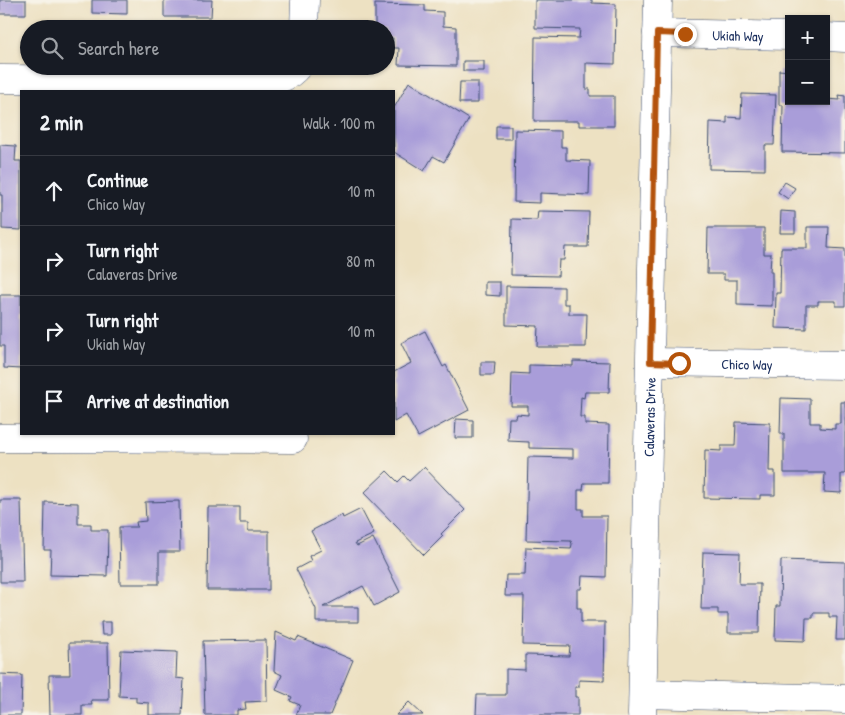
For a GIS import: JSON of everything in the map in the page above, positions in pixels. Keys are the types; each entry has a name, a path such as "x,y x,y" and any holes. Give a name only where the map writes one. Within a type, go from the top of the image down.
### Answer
{"street":[{"path":"304,20 305,0"},
{"name":"Calaveras Drive","path":"643,705 658,0"},
{"name":"Ukiah Way","path":"657,33 785,36"},
{"path":"830,37 845,38"},
{"path":"0,79 263,82 288,75"},
{"name":"Chico Way","path":"650,362 845,366"},
{"path":"0,438 293,440"},
{"path":"643,705 845,699"}],"building":[{"path":"0,0 26,0 26,14 0,14"},
{"path":"92,0 127,0 127,14 92,13"},
{"path":"164,0 212,0 211,17 164,17"},
{"path":"535,0 592,0 592,3 616,4 615,64 586,63 586,89 590,89 590,96 614,96 614,126 579,126 579,121 534,121 535,37 579,38 580,29 535,28"},
{"path":"375,4 425,5 425,11 443,12 443,26 456,27 456,66 398,65 399,48 395,48 395,20 375,20"},
{"path":"463,61 484,61 484,71 463,71"},
{"path":"779,70 785,71 785,105 830,105 830,99 840,100 839,95 845,96 845,153 782,152 783,105 779,105"},
{"path":"409,82 469,119 444,162 433,156 424,171 395,153 395,106"},
{"path":"460,82 478,82 478,103 459,103"},
{"path":"742,94 776,95 774,145 765,145 765,170 709,169 710,122 727,123 727,117 741,118"},
{"path":"496,126 511,126 511,139 496,139"},
{"path":"515,130 561,131 561,147 566,147 566,160 590,161 589,195 540,193 540,203 514,202"},
{"path":"0,145 16,146 15,161 20,161 20,230 2,229 2,195 0,195"},
{"path":"785,182 795,188 788,199 778,192"},
{"path":"538,211 589,212 588,247 565,247 564,260 559,260 558,276 511,275 512,219 537,220"},
{"path":"781,211 795,212 795,233 780,233"},
{"path":"807,227 829,227 828,248 845,249 845,306 836,306 836,301 818,301 818,305 806,305 806,329 775,328 776,293 780,293 781,248 807,248"},
{"path":"708,228 764,228 764,254 771,254 772,306 737,305 737,280 724,280 724,274 707,274"},
{"path":"485,282 500,282 500,296 485,295"},
{"path":"506,286 564,287 564,304 569,304 569,314 587,314 586,347 537,347 538,326 506,325"},
{"path":"0,295 20,295 20,369 4,368 4,346 0,346"},
{"path":"425,331 443,367 446,365 469,410 418,437 406,415 395,421 395,371 411,363 401,343"},
{"path":"573,361 610,362 609,392 585,392 584,398 581,397 580,417 585,417 585,424 609,425 608,483 584,483 583,490 578,490 578,509 583,509 583,516 607,516 606,577 582,576 581,589 577,589 577,608 581,608 581,622 605,622 604,681 579,680 579,687 575,687 575,697 578,697 578,715 476,715 477,695 506,695 506,669 525,670 525,655 569,656 570,646 523,645 524,596 505,596 506,575 525,575 526,547 571,549 572,544 571,541 526,540 528,457 573,458 573,449 529,448 529,442 508,441 509,418 516,418 517,414 528,415 528,406 511,406 512,373 529,374 529,365 573,366"},
{"path":"481,362 495,362 494,375 481,375"},
{"path":"781,398 810,399 810,423 820,423 820,428 835,429 835,424 841,424 841,402 845,402 845,474 841,474 841,493 824,492 825,473 784,473 784,434 780,434"},
{"path":"456,419 473,420 473,438 455,438"},
{"path":"736,422 770,423 769,471 775,471 775,495 760,495 760,499 704,498 705,450 721,451 721,446 735,446"},
{"path":"424,467 465,510 441,534 443,536 424,555 364,493 387,471 398,482 404,476 409,481"},
{"path":"0,500 21,500 23,582 0,582"},
{"path":"179,501 180,552 159,552 159,584 120,584 119,527 137,527 136,522 146,521 145,502"},
{"path":"45,502 78,503 78,524 91,524 91,530 108,530 107,576 50,575 51,550 44,550"},
{"path":"208,507 240,507 240,523 248,523 248,531 269,531 269,590 207,590"},
{"path":"361,509 374,534 355,543 357,546 373,538 400,592 374,606 363,586 323,607 358,607 358,622 316,622 316,609 296,569 311,561 309,556 321,550 311,531 342,515 343,518"},
{"path":"703,552 740,553 739,584 760,584 759,633 728,633 728,614 718,614 718,609 701,609"},
{"path":"781,560 845,562 845,640 836,640 837,617 829,617 829,613 813,613 813,618 806,618 805,641 775,640 776,606 780,606"},
{"path":"101,622 111,622 111,635 102,635"},
{"path":"276,632 296,641 298,637 353,660 330,715 296,715 300,705 290,701 292,697 276,690 282,675 274,671"},
{"path":"266,640 267,701 245,702 246,709 237,710 237,715 205,715 203,641"},
{"path":"69,643 108,643 109,700 91,700 92,705 82,705 82,715 50,715 49,675 70,675"},
{"path":"121,650 177,652 176,678 184,679 182,715 149,715 149,703 136,702 136,697 119,696"},
{"path":"0,674 22,675 21,715 0,715"},
{"path":"409,702 423,715 396,715"}],"route":[{"path":"679,363 650,362 657,33 685,34"}]}
